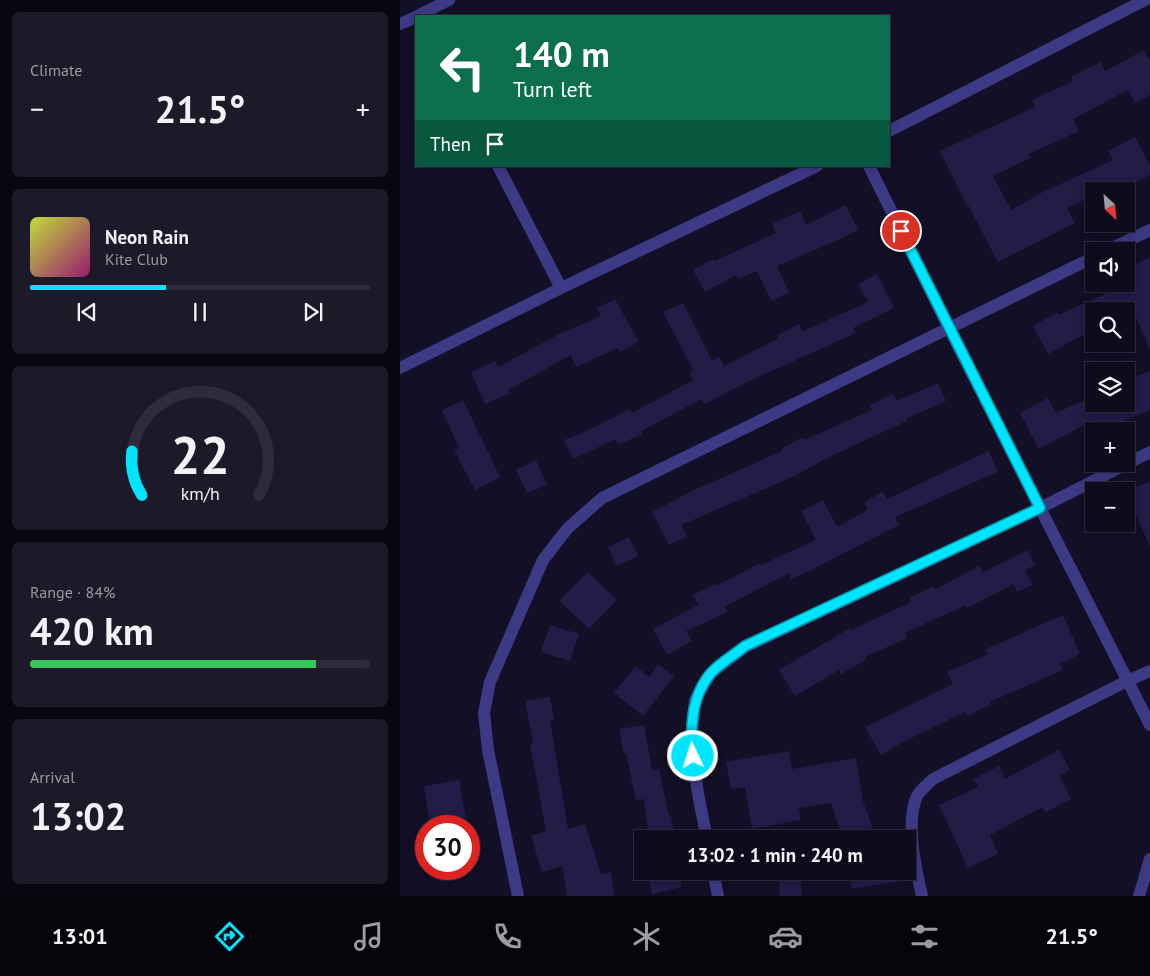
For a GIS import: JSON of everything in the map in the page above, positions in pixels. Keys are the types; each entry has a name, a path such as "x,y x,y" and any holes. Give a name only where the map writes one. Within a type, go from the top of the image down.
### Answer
{"street":[{"path":"420,15 449,0"},
{"path":"890,130 1144,0"},
{"path":"400,24 415,17"},
{"path":"499,167 562,288"},
{"path":"400,368 815,167"},
{"path":"870,167 949,328 1150,725"},
{"path":"1125,242 1150,230"},
{"path":"518,896 488,750 484,713 490,682 543,560 566,529 602,498 1085,261"},
{"path":"705,830 698,794 691,738 695,700 710,674 745,646 1040,508 1150,452"},
{"path":"922,896 916,870 912,836 914,811 918,796 925,786 933,779 1150,671"},
{"path":"1139,896 1150,859"},
{"path":"715,880 718,896"}],"building":[{"path":"1144,50 1150,60 1150,95 1135,103 1128,90 1073,119 1079,131 1029,154 1031,158 993,176 1011,210 1041,193 1113,160 1108,151 1135,137 1150,165 1150,175 1135,183 1085,182 1085,199 1067,208 1075,223 998,262 967,206 940,151 1035,107 1032,100 1073,81 1071,77 1100,62 1105,71"},
{"path":"846,205 858,230 777,266 789,292 771,301 757,271 738,279 736,275 705,292 693,270 713,259 714,261 776,233 772,224 800,211 806,225"},
{"path":"1150,257 1150,350 1135,316 1135,302 1087,302 1109,292 1135,292 1135,265"},
{"path":"877,274 894,308 853,328 856,333 747,382 705,404 702,399 641,431 642,434 618,445 616,440 614,440 573,459 564,440 587,431 630,409 632,413 693,380 689,373 693,370 663,312 683,303 712,361 719,357 724,366 779,338 778,335 799,324 803,331 868,302 858,284"},
{"path":"615,299 639,342 620,352 618,348 576,367 571,355 508,390 510,393 485,404 471,372 495,361 498,367 561,333 601,316 597,308"},
{"path":"1085,303 1085,334 1048,354 1033,326 1058,312 1059,315"},
{"path":"1150,371 1150,410 1121,422 1085,422 1085,427 1084,425 1039,449 1020,413 1048,398 1056,413 1085,400 1085,412 1135,412 1135,377"},
{"path":"938,383 946,401 825,459 795,476 681,525 687,536 669,545 652,512 694,490 782,451 781,449 803,437 804,440 872,410 870,405 893,394 897,401"},
{"path":"463,400 500,477 475,490 454,450 459,448 442,410"},
{"path":"989,451 998,472 895,517 899,525 791,579 789,573 725,607 728,612 686,631 692,641 667,655 653,629 698,605 693,595 715,584 716,586 760,563 761,565 816,540 801,511 823,500 837,527 868,510 864,502 883,492 887,499"},
{"path":"536,460 547,485 527,493 516,470"},
{"path":"1150,481 1150,547 1135,513 1135,488"},
{"path":"629,537 638,556 617,566 608,547"},
{"path":"1028,550 1035,565 1025,570 1033,585 1017,592 1014,584 967,608 966,605 905,633 907,638 865,657 866,660 841,674 839,670 795,696 779,670 850,628 851,630 911,602 909,598 934,586 936,589 979,566 983,572"},
{"path":"588,572 617,600 589,629 559,601"},
{"path":"1063,615 1080,654 1060,664 1063,670 990,702 991,704 967,716 965,712 905,741 881,755 865,727 953,684 947,672 988,654 986,649"},
{"path":"550,625 579,634 570,661 541,652"},
{"path":"658,664 674,676 643,716 614,693 636,666 649,677"},
{"path":"550,697 554,720 550,721 568,829 585,824 601,874 611,872 614,896 567,896 562,866 542,872 531,836 546,831 530,744 533,743 525,701"},
{"path":"644,725 652,770 659,769 673,830 648,830 644,799 636,800 619,729"},
{"path":"1059,750 1070,770 1060,776 1071,799 1046,812 1043,807 990,835 998,854 968,868 939,805 978,787 974,779 999,766 1005,779"},
{"path":"789,751 792,769 856,758 863,801 873,830 840,830 831,803 799,808 801,820 752,829 745,787 731,789 726,762"},
{"path":"459,780 465,815 429,815 424,786"},
{"path":"649,880 680,880 682,887 652,894"},
{"path":"780,880 801,880 802,896 779,896"},
{"path":"850,880 903,880 903,881 852,889"}],"route":[{"path":"693,756 691,738 695,700 710,674 745,646 1040,508 901,231"}]}
